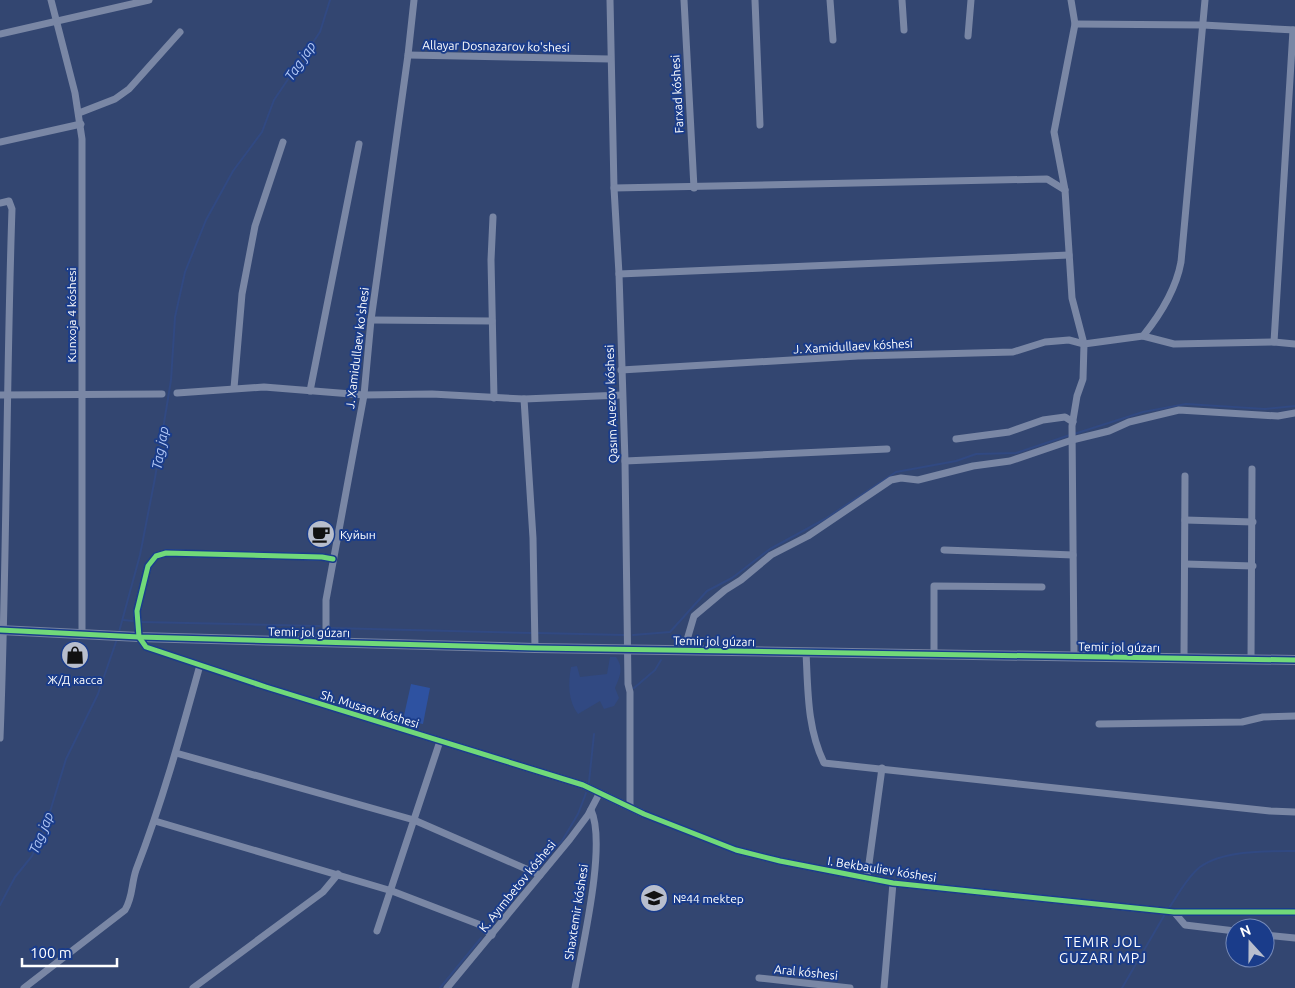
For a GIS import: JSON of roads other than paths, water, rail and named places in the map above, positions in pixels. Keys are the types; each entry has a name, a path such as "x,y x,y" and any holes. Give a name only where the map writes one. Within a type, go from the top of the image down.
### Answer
{"street":[{"name":"Kunxoja 4 kóshesi","path":"51,0 81,124 82,634"},
{"path":"0,34 150,0"},
{"name":"Allayar Dosnazarov ko'shesi","path":"414,0 408,56 610,59"},
{"name":"Qasım Auezov kóshesi","path":"610,0 610,59 614,110 614,188 619,274 625,461 630,807"},
{"name":"Farxad kóshesi","path":"684,0 694,188"},
{"path":"755,0 760,125"},
{"path":"830,0 833,40"},
{"path":"902,0 904,30"},
{"path":"968,36 971,0"},
{"path":"1071,0 1075,24 1054,132 1065,190 1072,298 1084,344 1083,379 1077,396 1072,440 1074,656"},
{"path":"1205,0 1182,262 1178,278 1171,293 1142,336 1174,344 1274,342 1295,344"},
{"path":"1075,24 1203,26 1294,30 1274,342"},
{"path":"79,113 115,99 129,89 180,32"},
{"name":"J. Xamidullaev ko'shesi","path":"326,643 326,600 364,395 371,320 408,56"},
{"path":"0,142 81,124"},
{"path":"234,388 242,294 255,226 283,142"},
{"path":"310,391 359,144"},
{"path":"614,188 694,188 1047,179 1065,190"},
{"path":"0,204 10,200 12,209 3,395 0,738"},
{"path":"493,217 492,321 494,398"},
{"path":"619,274 1069,255"},
{"path":"371,320 492,321"},
{"name":"J. Xamidullaev kóshesi","path":"621,370 858,356 1013,352 1044,342 1061,341 1084,344 1142,336"},
{"path":"177,393 234,388 364,395 432,394 524,399 622,395"},
{"path":"3,395 162,394"},
{"path":"524,399 534,538 535,648"},
{"path":"684,650 694,616 725,590 741,580 771,555 808,536 891,480 901,478 918,480 973,466 1010,461 1072,440 1109,431 1129,422 1179,410 1278,416 1295,413"},
{"path":"956,439 1009,432 1043,420 1065,417 1073,424"},
{"path":"625,461 887,449"},
{"path":"1251,660 1253,566 1252,469"},
{"path":"1184,658 1185,476"},
{"path":"1185,520 1253,522"},
{"path":"944,550 1073,554"},
{"path":"136,637 137,611 148,566 156,556 166,552 322,557 333,559"},
{"path":"1184,564 1253,566"},
{"path":"934,653 934,586 1042,587"},
{"path":"2,630 82,634"},
{"name":"Temir jol gúzarı","path":"82,634 326,643 628,650 934,653 1295,660"},
{"name":"Sh. Musaev kóshesi","path":"136,637 146,646 200,665 583,785 599,794"},
{"path":"806,652 810,717 817,749 824,763 1270,811 1295,812"},
{"path":"24,988 125,910 132,900 134,875 155,822 200,665"},
{"path":"1099,724 1242,722 1263,717 1295,716"},
{"path":"377,931 392,891 440,741"},
{"path":"176,753 414,820 540,875"},
{"path":"867,878 882,768"},
{"name":"I. Bekbauliev kóshesi","path":"599,794 736,850 780,862 893,883 1174,912 1295,912"},
{"name":"K. Ayımbetov kóshesi","path":"447,988 570,839 591,810 599,794"},
{"name":"Shaxtemir kóshesi","path":"575,988 596,864 595,818 591,810"},
{"path":"155,822 392,891 478,924 492,935"},
{"path":"193,988 323,892 338,874"},
{"path":"884,988 893,883"},
{"path":"1174,912 1185,925 1225,930"},
{"path":"1275,936 1295,938"},
{"name":"Aral kóshesi","path":"760,978 850,988"}],"waterway":[{"name":"Tag jap","path":"119,632 140,555 155,478 171,380 175,317 185,272 206,220 233,171 262,132 274,100 320,32 330,0"},
{"path":"1074,434 1143,412 1186,404 1265,409 1295,406"},
{"path":"633,635 670,632 707,591 732,578 770,549 825,519 896,472 956,461 976,454 1016,453 1070,435"},
{"path":"123,620 133,621"},
{"path":"141,622 320,626"},
{"path":"331,628 531,633"},
{"path":"538,633 624,635"},
{"name":"Tag jap","path":"0,905 15,877 32,856 46,825 66,759 98,694 117,639"},
{"path":"634,688 655,670 661,660"},
{"path":"589,782 594,734"},
{"path":"535,866 562,841 578,814 586,793"},
{"path":"1169,908 1191,876 1210,861 1233,854 1295,851"},
{"path":"489,928 528,875"},
{"path":"1122,988 1165,914"},
{"path":"440,988 481,938"}],"place":[{"name":"Куйын","path":"321,534"},
{"name":"Ж/Д касса","path":"75,655"},
{"name":"№44 mektep","path":"654,898"}],"district":[{"name":"TEMIR JOL GUZARI MPJ","path":"1103,950"}]}
